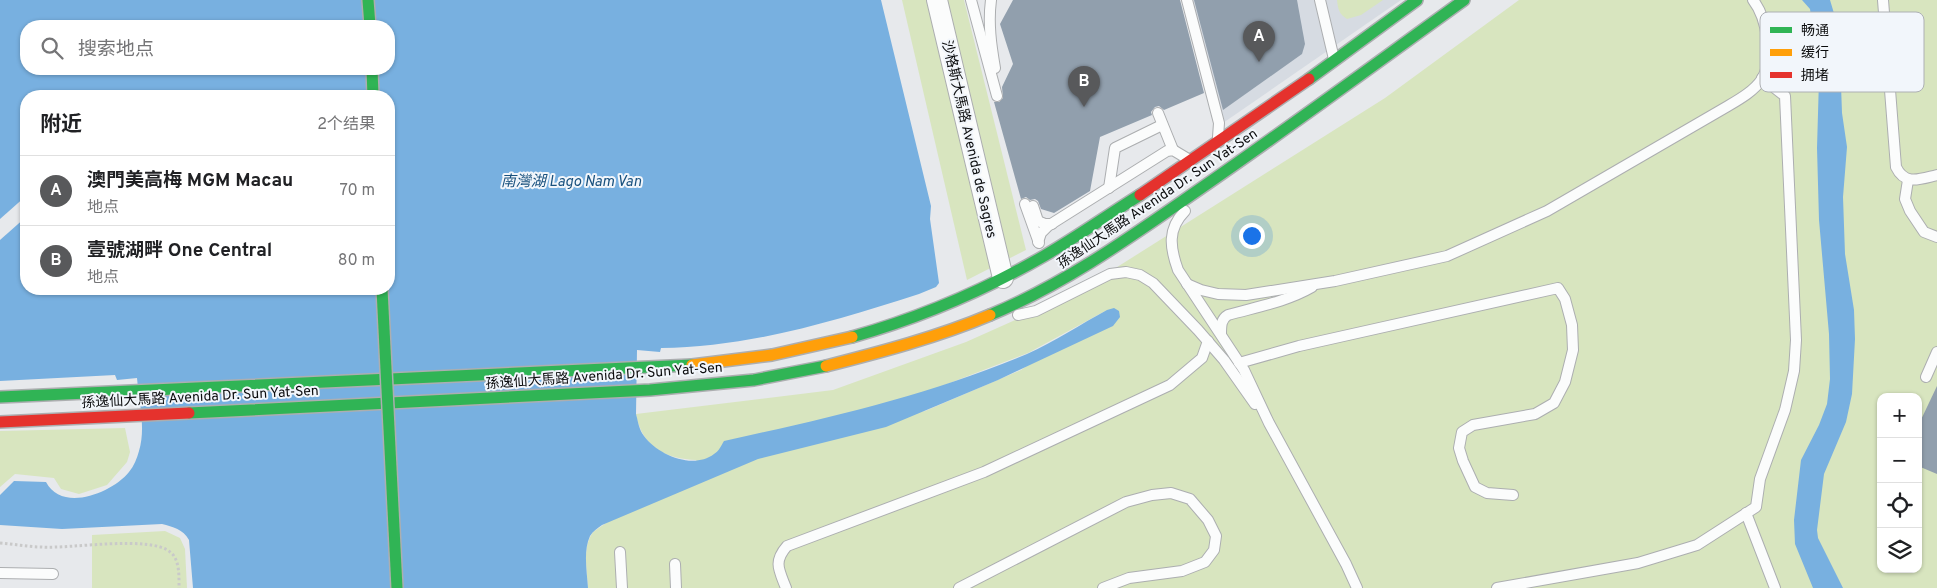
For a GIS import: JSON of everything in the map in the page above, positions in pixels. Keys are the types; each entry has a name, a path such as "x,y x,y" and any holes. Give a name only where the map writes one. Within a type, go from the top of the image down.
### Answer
{"main road":[{"path":"368,0 370,20"},
{"name":"孫逸仙大馬路 Avenida Dr. Sun Yat-Sen","path":"0,397 698,365 800,350 890,325 952,302 1003,278 1045,255 1197,159 1417,0"},
{"name":"孫逸仙大馬路 Avenida Dr. Sun Yat-Sen","path":"0,422 650,390 735,382 801,372 862,357 986,317 1015,305 1065,279 1207,185 1464,0"},
{"path":"372,75 373,90"},
{"path":"1045,255 1053,261 1063,263 1077,262 1112,249"},
{"path":"382,295 397,588"}],"street":[{"name":"沙格斯大馬路 Avenida de Sagres","path":"937,0 1003,278"}],"lane":[{"path":"971,0 998,93 990,40 991,0"},
{"path":"1187,0 1216,111 1219,131 1216,145"},
{"path":"1320,0 1334,60"},
{"path":"1753,0 1760,12"},
{"path":"1188,284 1210,292 1239,295 1351,278 1447,256 1547,211 1743,98 1760,81"},
{"path":"1497,588 1646,560 1698,544 1756,507 1760,479 1785,410 1794,371 1796,340 1785,96 1780,92"},
{"path":"1890,92 1896,167 1900,176 1908,180 1937,175"},
{"path":"1310,110 1304,126 1289,139 1190,207 1177,220 1173,228 1171,245 1178,270 1240,363 1269,423 1346,564 1357,588"},
{"path":"1216,111 1229,122 1238,124 1250,122"},
{"path":"1158,113 1173,150 1185,158 1197,159"},
{"path":"1108,188 1115,148 1162,124"},
{"path":"1038,242 1041,233 1052,224 1167,151 1173,150"},
{"path":"1908,180 1904,199 1910,211 1924,232 1937,237"},
{"path":"1045,255 1038,242 1029,205 1038,221 1052,224"},
{"path":"986,317 1026,314 1110,274 1126,272 1140,274 1153,283 1191,322 1269,423"},
{"path":"1191,322 1203,324 1213,322 1228,314 1285,300 1317,284"},
{"path":"1240,363 1299,346 1558,288 1565,300 1572,325 1573,350 1566,382 1554,403 1535,414 1501,418 1473,425 1462,432 1459,448 1462,461 1475,487 1488,493 1513,495"},
{"path":"1221,334 1221,323 1228,314"},
{"path":"786,588 778,566 780,554 787,546 984,472 1170,385 1202,358 1208,342"},
{"path":"1926,376 1937,352"},
{"path":"958,588 1126,502 1152,495 1171,493 1190,499 1208,520 1216,536 1214,550 1205,562 1182,570 1129,578 1103,588"},
{"path":"1746,513 1776,588"},
{"path":"620,552 622,588"},
{"path":"675,564 676,588"},
{"path":"0,573 53,574"}],"path":[{"path":"0,543 43,547 144,544 161,547 174,555 177,564 179,588"}],"shaded area":[{"path":"1189,0 1401,0 1223,123"}],"green space":[{"path":"902,0 964,0 1026,250 967,280"},
{"path":"1337,0 1383,0 1361,15 1347,19 1339,11"},
{"path":"1519,0 1937,0 1937,588 588,588 586,552 593,532 697,460 675,457 657,449 644,435 636,414 833,390 966,342 1076,293 1385,98","holes":["1107,310 1021,370 925,411 723,443 843,415 929,391 1028,353"]},
{"path":"125,428 130,452 127,462 107,485 79,494 61,489 54,478 15,474 0,487 0,431"},
{"path":"165,531 180,538 185,549 187,588 92,588 92,535"}],"water":[{"name":"南灣湖 Lago Nam Van","path":"0,0 881,0 931,206 930,219 939,283 936,287 919,294 856,314 792,331 727,343 661,348 660,352 637,350 636,414 642,434 658,449 676,458 696,461 706,459 720,448 724,441 801,424 915,394 990,369 1027,354 1107,310 1114,308 1119,311 1120,317 1113,326 998,380 886,427 758,459 602,525 591,534 588,542 586,562 588,588 193,588 189,540 181,531 170,526 162,524 62,529 0,525 0,495 14,481 46,482 53,491 63,496 75,498 99,493 111,487 131,470 137,456 142,433 137,378 117,380 115,375 0,381"},
{"path":"1802,0 1830,0 1834,12 1810,12"},
{"path":"1819,92 1841,92 1847,147 1843,197 1845,254 1854,310 1855,339 1852,394 1846,422 1824,474 1817,530 1818,538 1843,588 1813,588 1795,544 1794,520 1801,460 1819,425 1827,404 1830,379 1829,334 1819,220 1817,148"}],"pier":[{"path":"20,201 20,222 0,240 0,219"}],"building":[{"path":"1013,0 1180,0 1204,93 1164,110 1159,106 1155,107 1151,112 1152,115 1100,137 1090,191 1054,213 1041,209 1038,201 1035,199 1030,200 1026,197 1021,199 994,102 999,102 1003,98 1002,87 1013,64 1000,24"},
{"path":"1194,0 1297,0 1305,44 1302,54 1223,110"},
{"path":"1937,386 1937,474 1922,468 1922,418"}],"traffic: fast":[{"path":"368,0 370,20"},
{"path":"1309,79 1417,0"},
{"path":"990,315 1066,277 1137,232 1255,151 1464,0"},
{"path":"372,75 373,90"},
{"path":"852,337 950,303 998,281 1056,249 1140,195"},
{"path":"382,295 397,588"},
{"path":"0,397 692,365"},
{"path":"189,413 650,390 754,380 826,366"}],"traffic: slow":[{"path":"826,366 930,337 990,315"},
{"path":"692,365 772,355 852,337"}],"traffic: jam":[{"path":"1140,195 1309,79"},
{"path":"0,422 189,413"}],"place":[{"name":"澳門美高梅 MGM Macau","path":"1259,62"},
{"name":"壹號湖畔 One Central","path":"1084,107"}]}
